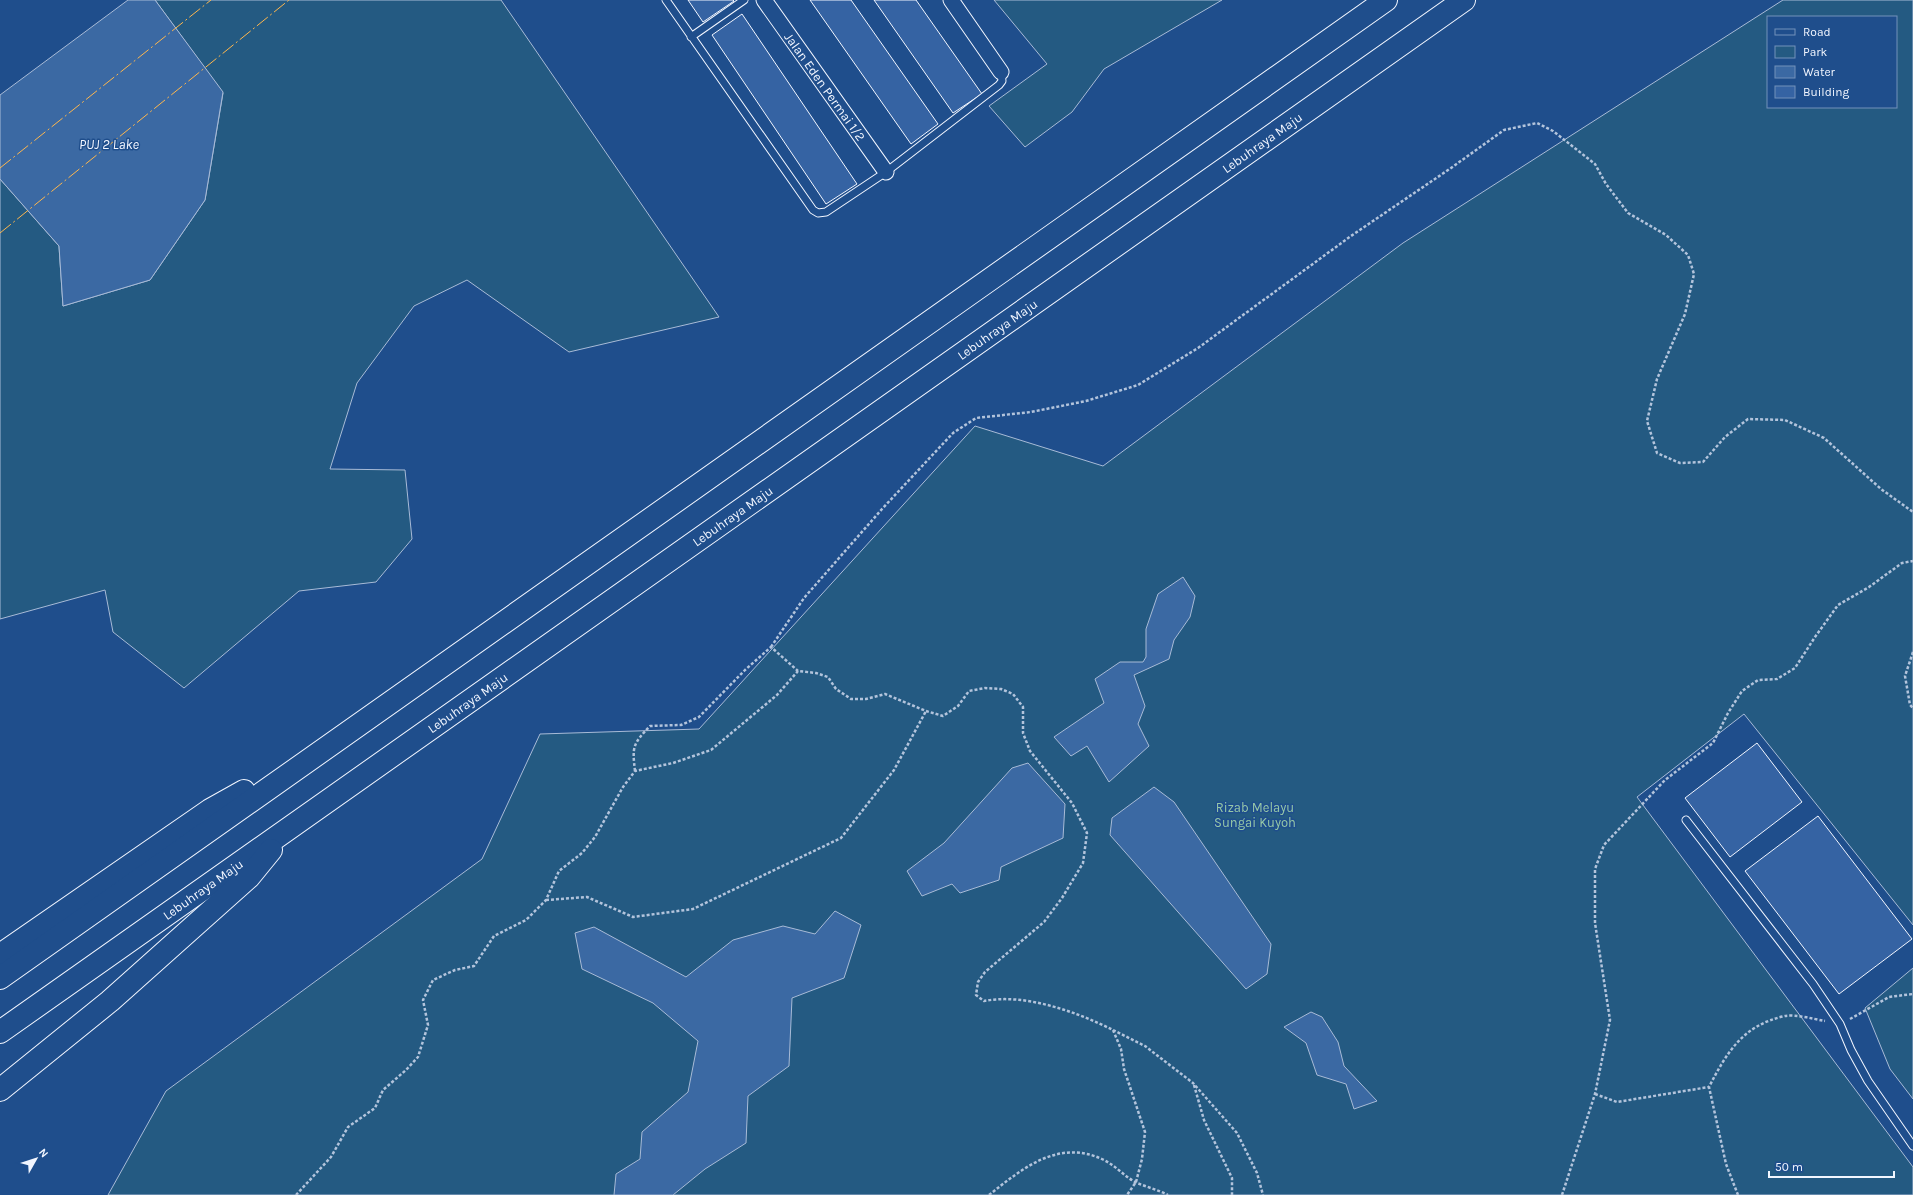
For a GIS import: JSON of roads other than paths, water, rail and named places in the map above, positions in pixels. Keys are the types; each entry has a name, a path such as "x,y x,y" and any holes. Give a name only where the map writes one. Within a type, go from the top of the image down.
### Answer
{"highway":[{"path":"0,978 1386,0"},
{"name":"Lebuhraya Maju","path":"0,1032 1464,0"},
{"path":"0,955 210,810 342,737"},
{"path":"0,1090 110,1001 249,877 288,829"}],"street":[{"name":"Jalan Eden Permai 1/2","path":"765,0 886,172"},
{"path":"951,0 1001,72"}],"lane":[{"path":"666,0 813,210 818,213 826,212 886,172 998,86 1002,81 1001,72"},
{"path":"691,37 744,0"},
{"path":"1686,820 1813,984 1840,1024 1851,1050 1868,1081 1913,1146"}],"water":[{"name":"PUJ 2 Lake","path":"128,0 155,0 223,92 205,200 150,280 63,306 59,246 0,179 0,95"},
{"path":"1183,577 1195,596 1190,617 1174,640 1169,659 1134,675 1145,706 1138,724 1149,746 1109,782 1087,746 1071,756 1054,737 1104,703 1095,679 1120,662 1143,662 1146,657 1146,629 1158,594"},
{"path":"1028,763 1065,804 1063,838 1001,867 999,880 960,893 952,884 922,896 907,871 944,843 1012,768"},
{"path":"1154,787 1174,802 1271,944 1267,974 1246,989 1110,835 1112,818"},
{"path":"835,911 861,925 844,978 792,998 789,1066 748,1096 746,1143 705,1169 673,1195 614,1195 616,1174 640,1159 642,1132 688,1092 698,1041 653,1003 582,969 575,933 594,927 686,977 733,940 783,926 815,934"},
{"path":"1311,1012 1322,1017 1338,1042 1344,1066 1377,1101 1354,1109 1346,1084 1317,1075 1306,1043 1284,1027"}],"park label":[{"name":"Rizab Melayu Sungai Kuyoh","path":"1255,814"}]}
